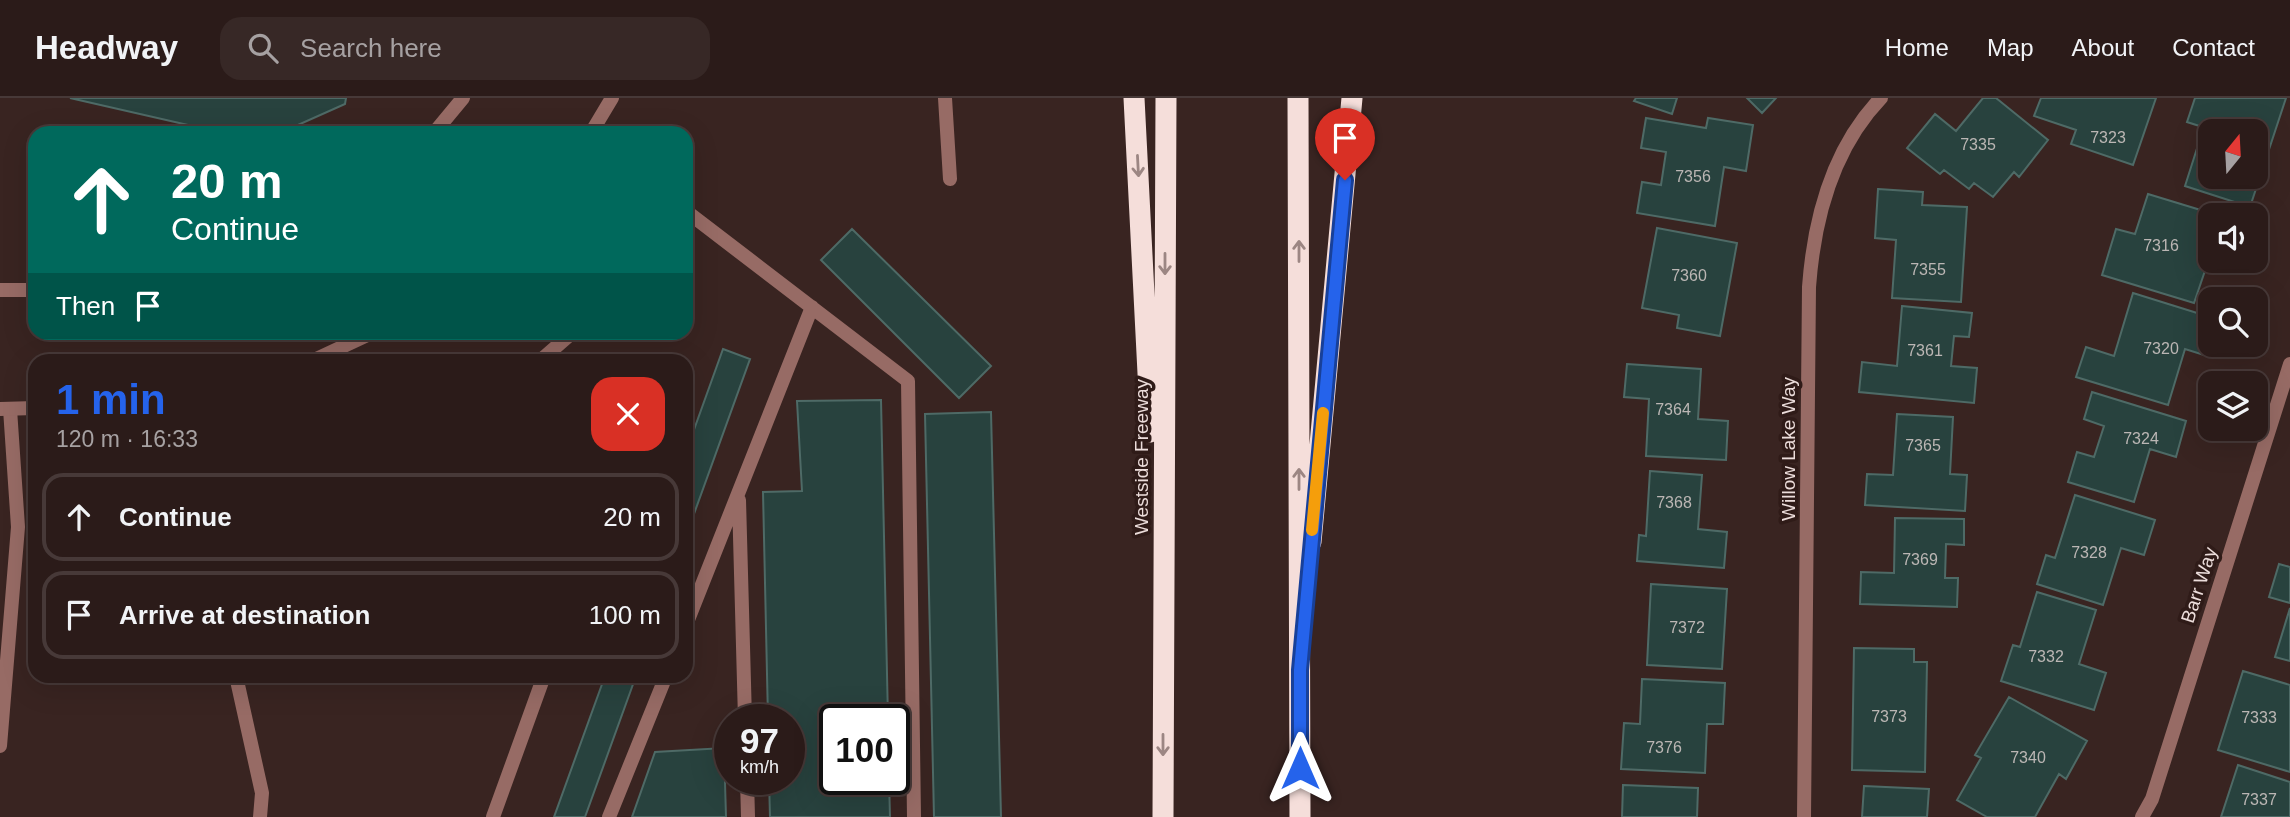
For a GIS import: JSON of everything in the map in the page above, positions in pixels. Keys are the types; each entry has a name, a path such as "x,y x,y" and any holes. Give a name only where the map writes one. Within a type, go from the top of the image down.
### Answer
{"highway":[{"path":"1135,98 1163,677"},
{"name":"Westside Freeway","path":"1163,817 1166,98"},
{"path":"1298,98 1300,817"},
{"path":"1300,670 1352,98"}],"street":[{"path":"440,126 463,98"},
{"path":"595,126 612,98"},
{"path":"945,98 950,179"},
{"name":"Willow Lake Way","path":"1804,817 1809,287 1812,248 1821,207 1835,168 1855,132 1881,98"},
{"path":"693,216 908,381 914,817"},
{"path":"0,290 28,290"},
{"path":"693,607 812,307"},
{"path":"327,354 357,340"},
{"path":"548,354 564,340"},
{"name":"Barr Way","path":"2142,817 2152,799 2290,364"},
{"path":"0,746 18,527 5,409 28,408"},
{"path":"739,492 745,704"},
{"path":"238,683 262,793 260,817"},
{"path":"493,817 541,683"},
{"path":"609,817 663,683"},
{"path":"747,795 748,817"}],"building":[{"path":"70,98 346,98 345,104 296,126 192,126"},
{"path":"1636,98 1677,98 1672,114 1634,101"},
{"path":"1747,98 1776,98 1762,113"},
{"path":"1983,98 1996,98 2048,140 2019,177 2014,172 1993,197 1974,183 1969,189 1944,170 1940,174 1907,148 1935,114 1956,131"},
{"path":"2041,98 2156,98 2133,165 2071,144 2076,130 2034,116"},
{"path":"2195,98 2286,98 2268,152 2268,119 2198,119 2198,126 2187,122"},
{"path":"1646,118 1706,128 1708,118 1753,125 1746,171 1724,167 1715,226 1637,213 1642,182 1661,185 1666,152 1641,148"},
{"path":"2198,145 2198,189 2256,189 2251,203 2238,203 2185,186"},
{"path":"1878,189 1923,192 1922,205 1967,207 1961,302 1892,298 1896,240 1875,238"},
{"path":"2148,194 2198,209 2198,273 2204,273 2194,303 2102,275 2116,229 2135,234"},
{"path":"1657,228 1737,243 1720,336 1677,328 1679,315 1642,308"},
{"path":"852,229 991,366 959,398 821,260"},
{"path":"2133,293 2198,313 2198,353 2185,349 2168,405 2076,377 2086,347 2114,356"},
{"path":"1902,306 1972,313 1969,337 1954,336 1951,366 1977,368 1974,403 1859,392 1862,362 1897,366"},
{"path":"723,349 750,359 693,517 693,433"},
{"path":"1627,364 1701,369 1698,419 1728,421 1726,460 1646,456 1649,399 1624,397"},
{"path":"2092,392 2186,421 2176,457 2150,449 2134,502 2068,482 2077,452 2094,457 2104,426 2084,419"},
{"path":"881,400 888,704 819,704 819,795 889,795 890,817 770,817 769,795 805,795 805,704 768,704 763,492 802,491 797,401"},
{"path":"991,412 1001,817 934,817 925,414"},
{"path":"1897,414 1953,417 1950,474 1967,475 1965,511 1865,505 1867,474 1893,475"},
{"path":"1650,471 1702,475 1698,529 1727,532 1724,568 1637,561 1639,535 1646,536"},
{"path":"2075,495 2155,520 2144,555 2121,548 2103,605 2037,584 2046,555 2055,558"},
{"path":"1895,518 1964,519 1964,545 1946,544 1945,578 1958,578 1957,607 1860,604 1861,572 1894,573"},
{"path":"2279,564 2290,567 2290,603 2269,597"},
{"path":"1651,584 1727,589 1722,669 1647,665"},
{"path":"2037,592 2096,610 2079,664 2106,673 2094,710 2001,681 2013,645 2020,647"},
{"path":"2290,608 2290,661 2275,657"},
{"path":"1854,648 1914,649 1914,662 1927,662 1925,772 1852,770"},
{"path":"2243,671 2290,685 2290,772 2218,750"},
{"path":"1642,679 1725,683 1723,724 1707,724 1705,773 1621,769 1624,723 1640,724"},
{"path":"602,683 633,683 585,817 554,817"},
{"path":"2009,697 2087,741 2066,779 2059,774 2035,817 1987,817 1957,800 1981,758 1975,755"},
{"path":"714,749 714,795 725,795 726,817 632,817 655,752"},
{"path":"2238,765 2290,782 2290,817 2221,817"},
{"path":"1623,785 1698,788 1697,817 1622,817"},
{"path":"1864,786 1929,789 1927,817 1862,817"}],"slow traffic":[{"path":"1312,530 1323,413"}],"route":[{"path":"1300,768 1300,670 1345,180"}]}
